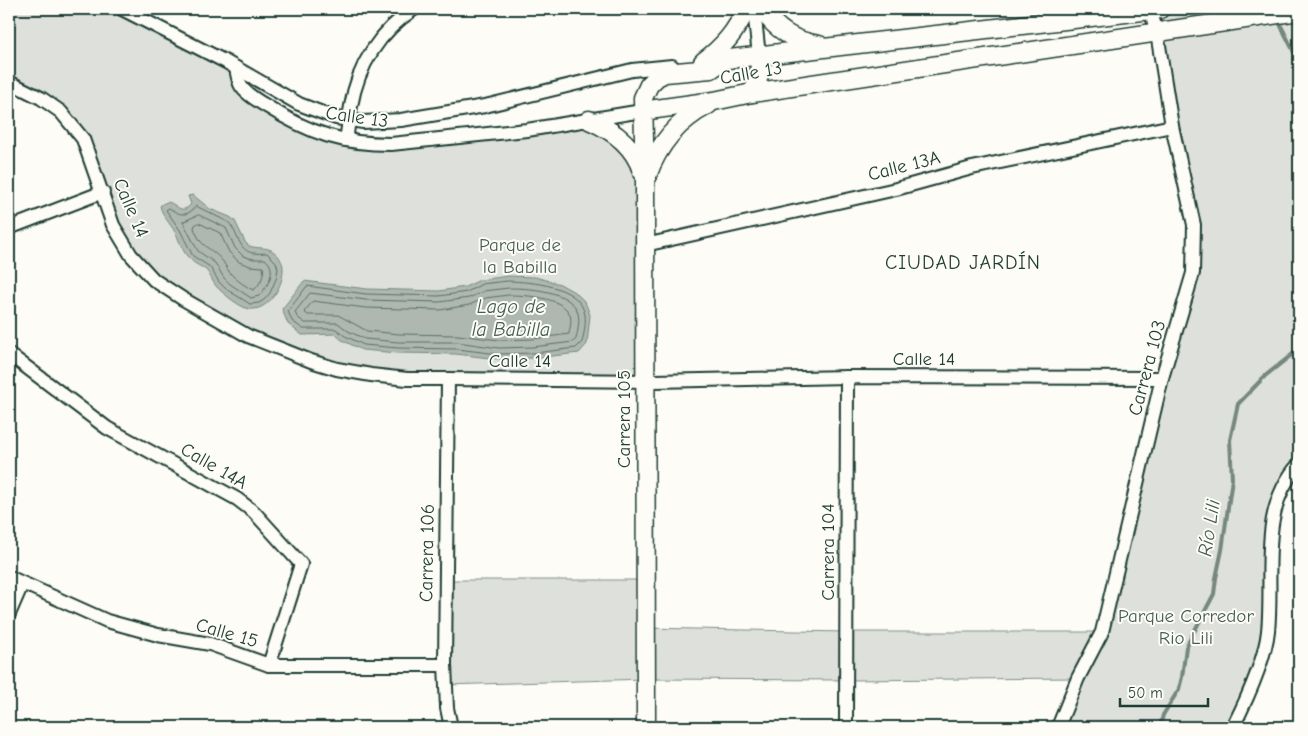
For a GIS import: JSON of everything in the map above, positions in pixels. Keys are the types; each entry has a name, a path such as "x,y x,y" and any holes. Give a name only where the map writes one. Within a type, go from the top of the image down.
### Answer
{"main road":[{"path":"702,62 716,53 729,39 740,24 746,9"},
{"path":"762,9 779,28 792,37 807,43 832,47"},
{"name":"Calle 13","path":"702,62 1121,11 1160,9"},
{"name":"Calle 13","path":"642,111 1293,12"},
{"path":"752,93 758,81 760,69 759,56"},
{"name":"Carrera 105","path":"646,727 646,245 643,98 645,92 657,77 665,73 711,69 724,60"},
{"path":"645,182 656,156 671,133 684,120 714,101"},
{"path":"589,120 605,127 619,137 631,150 640,165 645,182"}],"street":[{"name":"Calle 13","path":"122,9 236,68 299,104 322,114 350,121 393,121 476,108 632,70 702,62"},
{"path":"346,140 356,84 365,62 385,33 400,18 414,9"},
{"path":"754,9 759,56"},
{"name":"Carrera 103","path":"1058,727 1078,678 1102,632 1162,378 1193,273 1194,225 1172,126 1157,33 1150,9"},
{"name":"Calle 13","path":"236,68 241,87 291,122 333,138 371,144 391,144 527,130 642,111"},
{"name":"Calle 14","path":"9,82 41,98 61,112 83,139 114,225 131,255 154,280 248,336 311,361 337,369 380,376 448,379 1162,378"},
{"name":"Calle 13A","path":"646,245 896,189 972,168 1172,126"},
{"path":"9,228 103,192"},
{"name":"Calle 14A","path":"9,354 107,428 237,499 254,512 301,564 269,666"},
{"name":"Carrera 104","path":"846,727 847,377"},
{"name":"Carrera 106","path":"448,379 445,665 450,727"},
{"path":"1233,727 1261,663 1268,632 1270,535 1277,503 1288,476 1299,464"},
{"name":"Calle 15","path":"9,577 107,621 158,635 210,644 269,666 445,665"},
{"path":"9,614 22,584"}],"green space":[{"name":"Parque de la Babilla","path":"9,9 122,9 226,62 241,87 291,122 371,144 589,120 640,165 646,380 448,379 311,361 183,299 131,255 83,139 61,112 9,82"},
{"name":"Parque Corredor Rio Lili","path":"1150,9 1299,9 1299,464 1277,503 1268,632 1233,727 1058,727 1078,678 646,679 446,685 445,580 646,580 646,628 846,632 1102,632 1193,273 1194,225"}],"water":[{"path":"193,195 210,209 235,221 245,242 249,246 271,250 279,257 283,268 281,282 274,296 263,306 257,309 250,309 237,304 216,286 206,270 193,262 185,253 160,206 169,202 179,208 187,208 191,204 188,196"},
{"name":"Lago de la Babilla","path":"508,276 535,277 560,284 576,293 585,302 590,315 587,344 579,353 534,358 498,359 456,354 362,350 342,340 335,334 302,335 288,324 282,309 304,281 367,289 439,291 465,287 480,280"}],"waterway":[{"name":"Río Lili","path":"1278,20 1299,62"},
{"name":"Río Lili","path":"1160,727 1163,715 1179,689 1186,647 1214,594 1232,479 1230,440 1238,404 1265,376 1299,349"}],"district":[{"name":"CIUDAD JARDÍN","path":"963,262"}]}
